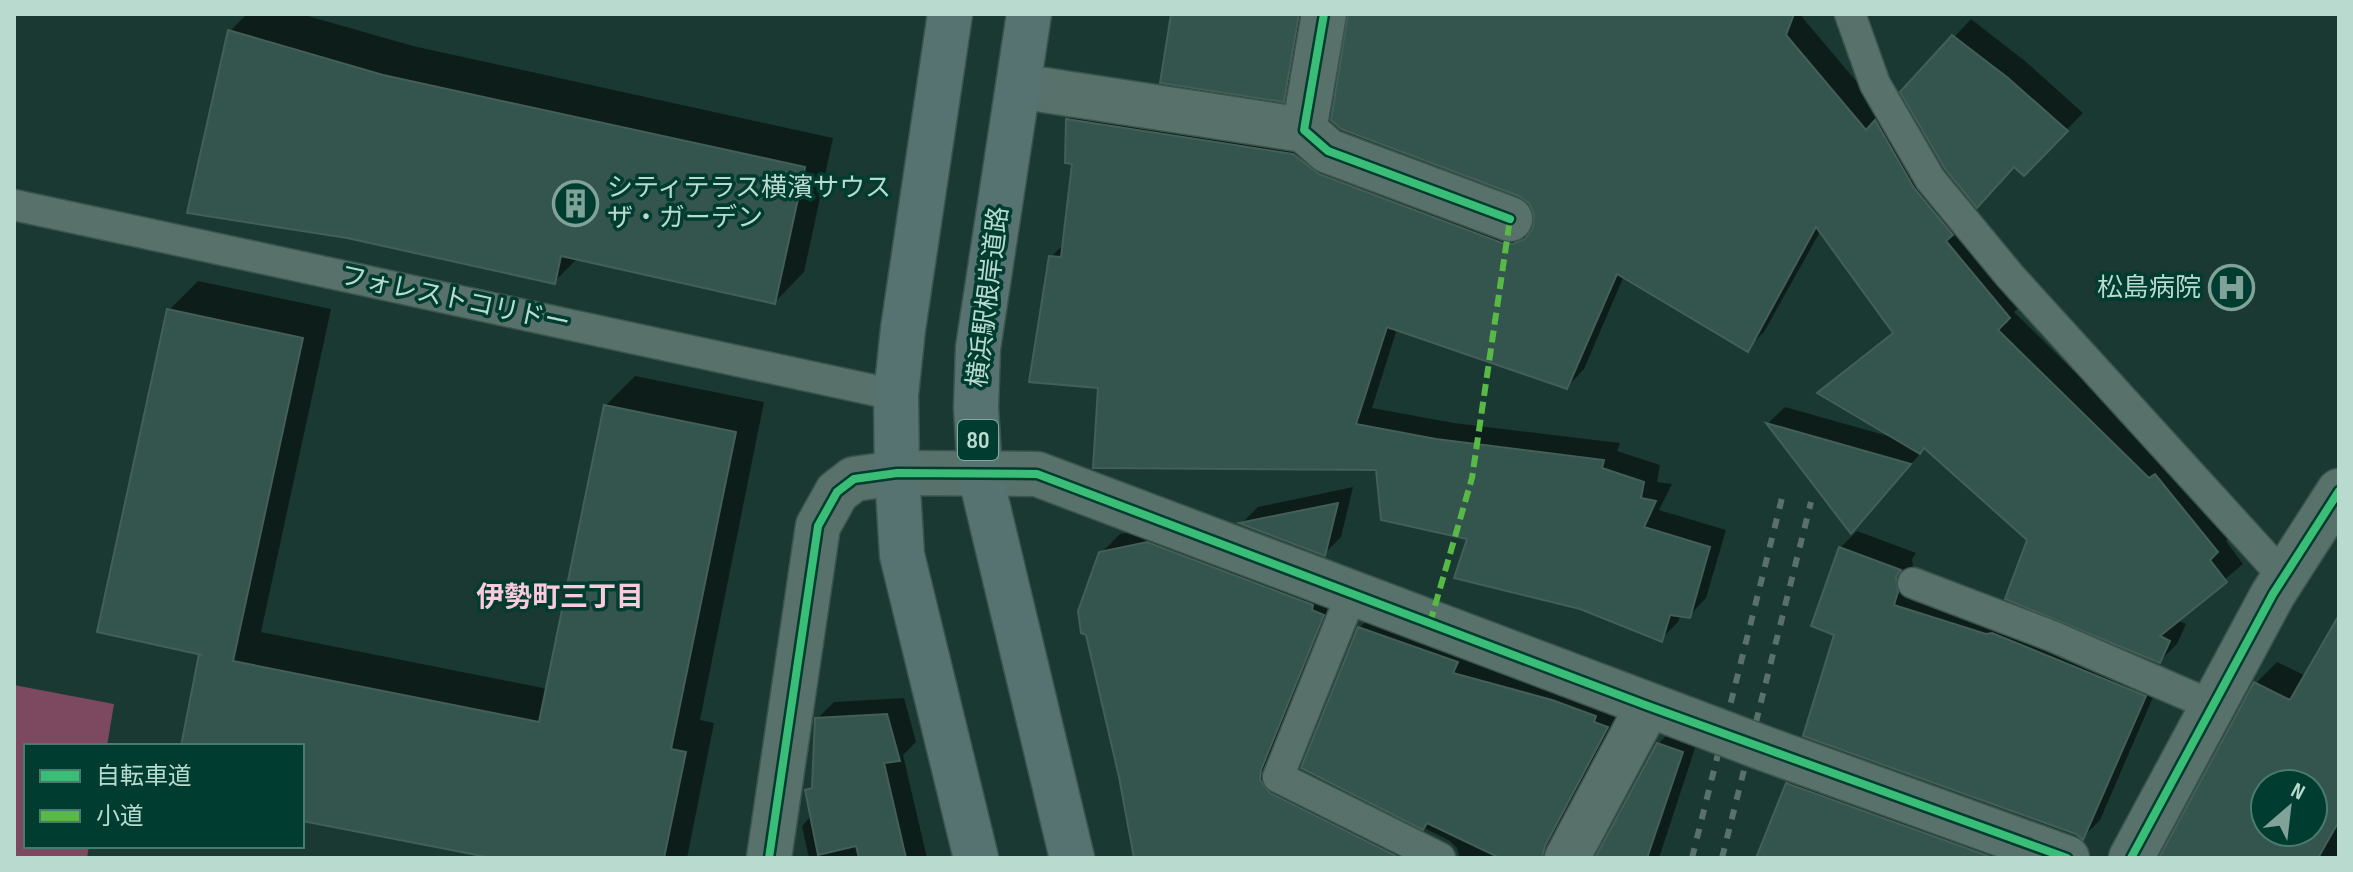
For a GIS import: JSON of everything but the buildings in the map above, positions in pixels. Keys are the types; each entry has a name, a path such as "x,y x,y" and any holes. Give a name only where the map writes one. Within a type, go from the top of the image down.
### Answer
{"main road":[{"path":"950,14 903,329 896,395 897,473 902,555 976,858"},
{"name":"横浜駅根岸道路","path":"1029,14 978,348 976,408 980,474 1072,858"}],"street":[{"path":"1304,130 1324,14"},
{"path":"1018,86 1304,130 1328,151 1339,156 1510,219"},
{"path":"769,858 818,526 837,492 854,479 897,473 1037,474 1648,706 2067,858"},
{"path":"2131,858 2284,577 2339,491"},
{"path":"1567,858 1648,706"}],"lane":[{"path":"1850,14 1875,84 1930,179 2010,276 2284,577"},
{"name":"フォレストコリドー","path":"14,205 896,395"},
{"path":"1913,583 2052,636 2213,706"},
{"path":"1352,593 1278,777 1440,858"}],"shaded area":[{"path":"14,685 114,704 107,744 24,744 24,848 89,848 87,858 14,858"}],"railway":[{"path":"1692,858 1784,490"},
{"path":"1722,858 1811,502"}],"marked path":[{"path":"1430,623 1472,478 1510,219"}],"cycle path":[{"path":"1324,14 1304,130 1328,151 1510,219"},
{"path":"769,858 818,526 837,492 854,479 897,473 1037,474 1648,706 2067,858"},
{"path":"2131,858 2273,594 2339,491"}],"place":[{"name":"シティテラス横濱サウス ザ・ガーデン","path":"576,203"},
{"name":"松島病院","path":"2232,288"}],"district":[{"name":"伊勢町三丁目","path":"560,597"}]}
